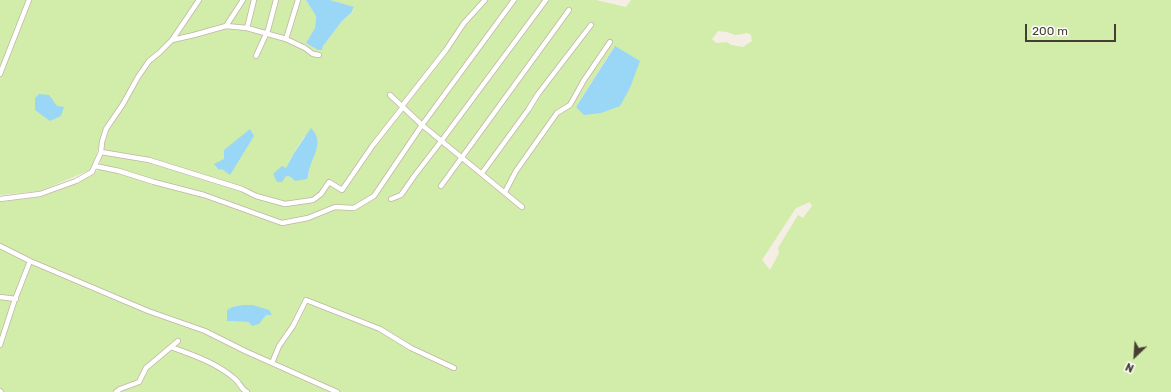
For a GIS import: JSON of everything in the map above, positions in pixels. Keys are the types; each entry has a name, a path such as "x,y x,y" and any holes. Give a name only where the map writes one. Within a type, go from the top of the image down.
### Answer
{"street":[{"path":"0,74 29,0"},
{"path":"0,198 40,194 76,181 92,172 101,152 106,129 123,104 138,77 150,61 172,40 198,0"},
{"path":"226,26 243,0"},
{"path":"247,28 254,0"},
{"path":"256,56 266,34 276,0"},
{"path":"286,39 298,0"},
{"path":"101,152 149,160 242,189 256,196 285,204 313,200 321,194 329,182 342,190 373,145 446,50 464,23 485,0"},
{"path":"95,166 118,170 154,182 204,195 282,223 308,218 335,207 354,208 374,196 422,125 514,0"},
{"path":"390,199 401,195 546,0"},
{"path":"441,186 569,10"},
{"path":"482,173 538,94 591,25"},
{"path":"172,40 226,26 247,28 286,39 305,48 313,54 319,54"},
{"path":"505,192 516,171 557,113 570,105 584,80 610,42"},
{"path":"390,95 422,125 522,207"},
{"path":"0,246 30,261 148,311 205,331 337,392"},
{"path":"0,345 30,261"},
{"path":"0,297 16,299"},
{"path":"272,363 279,346 293,326 306,300 380,329 411,348 454,368"},
{"path":"116,392 139,382 146,368 178,341"},
{"path":"171,347 212,364 235,379 242,389 247,392"}],"green space":[{"path":"0,0 306,0 316,15 315,28 306,43 322,50 323,46 342,21 354,8 330,0 596,0 626,7 631,0 1171,0 1171,392 0,392 0,202 40,197 77,183 100,169 101,152 109,130 151,62 174,41 176,36 149,58 136,75 121,102 104,127 94,163 90,170 40,191 0,195","holes":["718,31 735,35 748,33 751,35 752,41 743,47 731,45 727,42 716,43 712,39","614,47 601,113 576,107","305,136 309,175 291,177 286,176 286,170 295,150","810,202 812,206 803,218 798,215 778,248 779,253 770,270 762,260 796,208","242,305 272,315 266,315 252,326 248,322 227,321 227,310 232,307"]}],"water":[{"path":"306,0 330,0 354,7 351,13 342,21 323,46 322,50 318,50 306,43 315,28 316,16"},
{"path":"615,46 640,61 630,88 620,106 601,113 584,115 576,107"},
{"path":"39,94 49,95 57,106 64,107 61,116 50,121 35,110 35,98"},
{"path":"311,128 317,138 317,148 309,168 307,179 295,181 291,177 286,176 282,182 277,182 273,174 282,166 286,168"},
{"path":"250,129 254,136 230,175 222,169 219,170 214,164 224,159 224,150"},
{"path":"253,305 269,310 272,315 266,315 259,324 252,326 248,322 227,321 227,310 232,307"}]}
